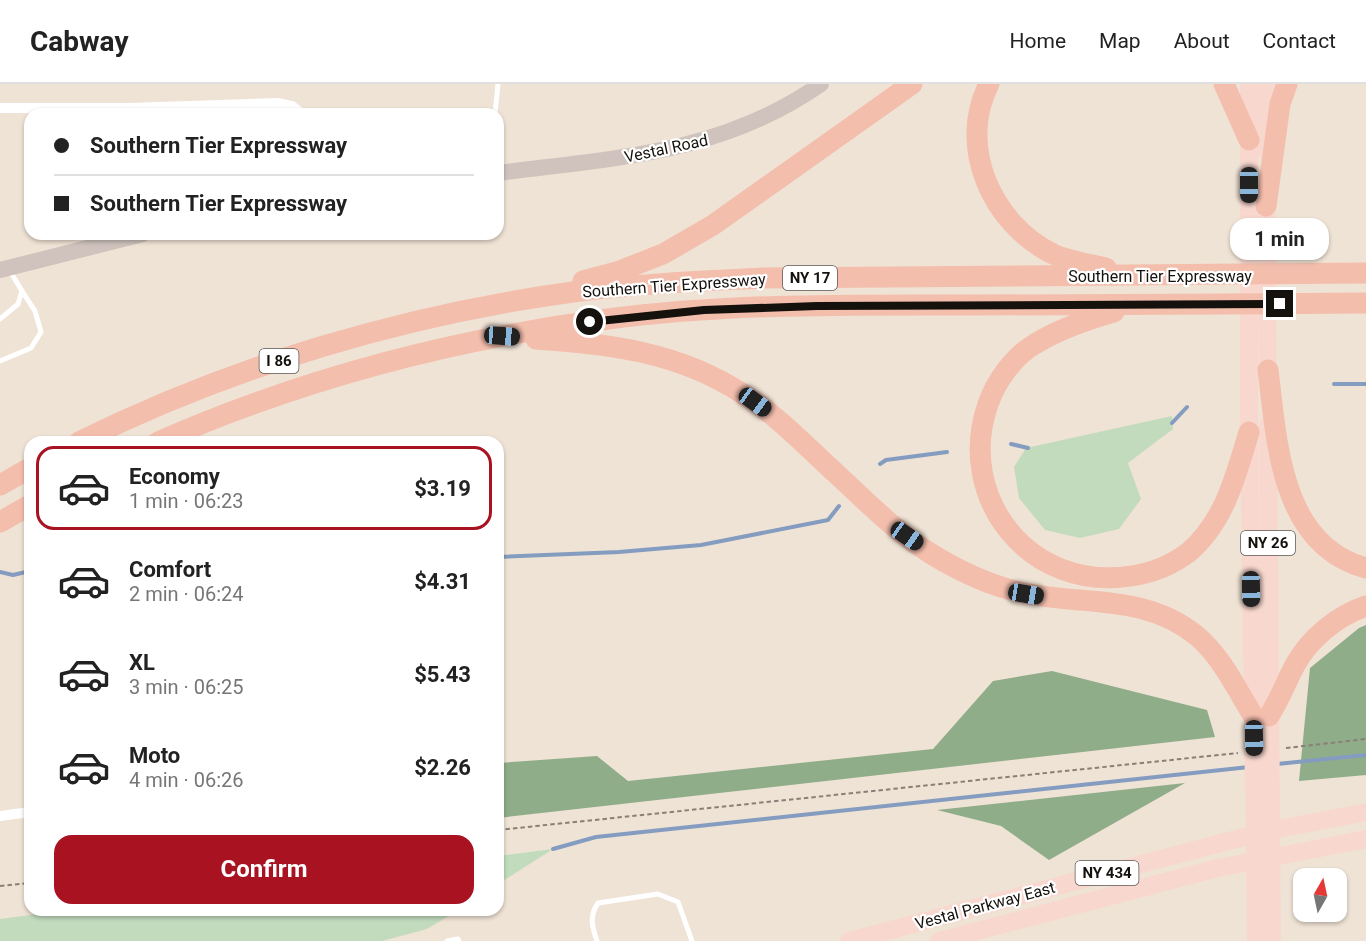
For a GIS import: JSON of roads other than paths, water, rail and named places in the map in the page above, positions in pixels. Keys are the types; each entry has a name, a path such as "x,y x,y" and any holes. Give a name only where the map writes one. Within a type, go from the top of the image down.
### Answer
{"highway":[{"path":"489,306 617,272 663,254 713,225 912,84"},
{"path":"989,84 977,120 977,145 982,172 994,201 1010,222 1035,243 1055,255 1132,275"},
{"path":"1224,84 1249,140"},
{"path":"1257,206 1280,104 1287,84"},
{"name":"Southern Tier Expressway","path":"93,436 195,391 273,363 354,338 489,306 574,292 672,282 752,279 1366,273"},
{"name":"Southern Tier Expressway","path":"173,436 227,414 330,378 424,352 610,318 704,310 828,306 1366,303"},
{"path":"1134,305 1076,324 1033,345 1009,366 992,393 983,420 981,469 990,501 1011,535 1023,547 1051,565 1083,577 1115,579 1161,568 1190,550 1214,522 1230,495 1249,432"},
{"path":"502,336 631,348 696,369 733,388 768,412 893,527 933,555 982,580 1026,594 1072,601 1138,606 1172,618 1209,648 1262,717 1284,692 1295,665 1309,646 1332,623 1366,606"},
{"path":"1258,371 1279,462 1294,504 1315,535 1332,551 1366,568"},
{"path":"0,485 24,471"},
{"path":"0,522 24,508"}],"main road":[{"name":"NY 26","path":"1249,84 1249,140 1257,206"},
{"name":"NY 26","path":"1267,84 1257,206 1264,916 1272,941"},
{"name":"NY 26","path":"1258,371 1249,432 1262,717"},
{"name":"Vestal Parkway East","path":"849,941 1263,832 1366,812"},
{"name":"Vestal Parkway East","path":"941,940 1218,868 1366,839"},
{"name":"NY 26","path":"1256,941 1264,916"},
{"path":"992,941 1021,918"},
{"path":"935,919 941,940"}],"street":[{"name":"Vestal Road","path":"504,172 625,158 698,143 760,119 820,84"},
{"path":"0,108 129,108 279,103 294,108"},
{"path":"4,268 118,240"},
{"path":"0,816 24,813"}],"lane":[{"path":"496,108 498,84"},
{"path":"0,361 31,348 41,332 35,311 4,268"},
{"path":"0,319 18,304 22,291"},
{"path":"597,941 592,927 592,912 598,903 658,894 678,902 692,941"},
{"path":"447,941 458,939 459,941"}],"waterway":[{"path":"1334,384 1366,384"},
{"path":"1172,423 1187,407"},
{"path":"1011,444 1028,448"},
{"path":"880,464 886,460 947,452"},
{"path":"504,557 619,552 701,545 828,520 839,506"},
{"path":"0,572 13,575 24,572"},
{"path":"1277,764 1366,755"},
{"path":"553,849 596,837 1249,767"}]}
